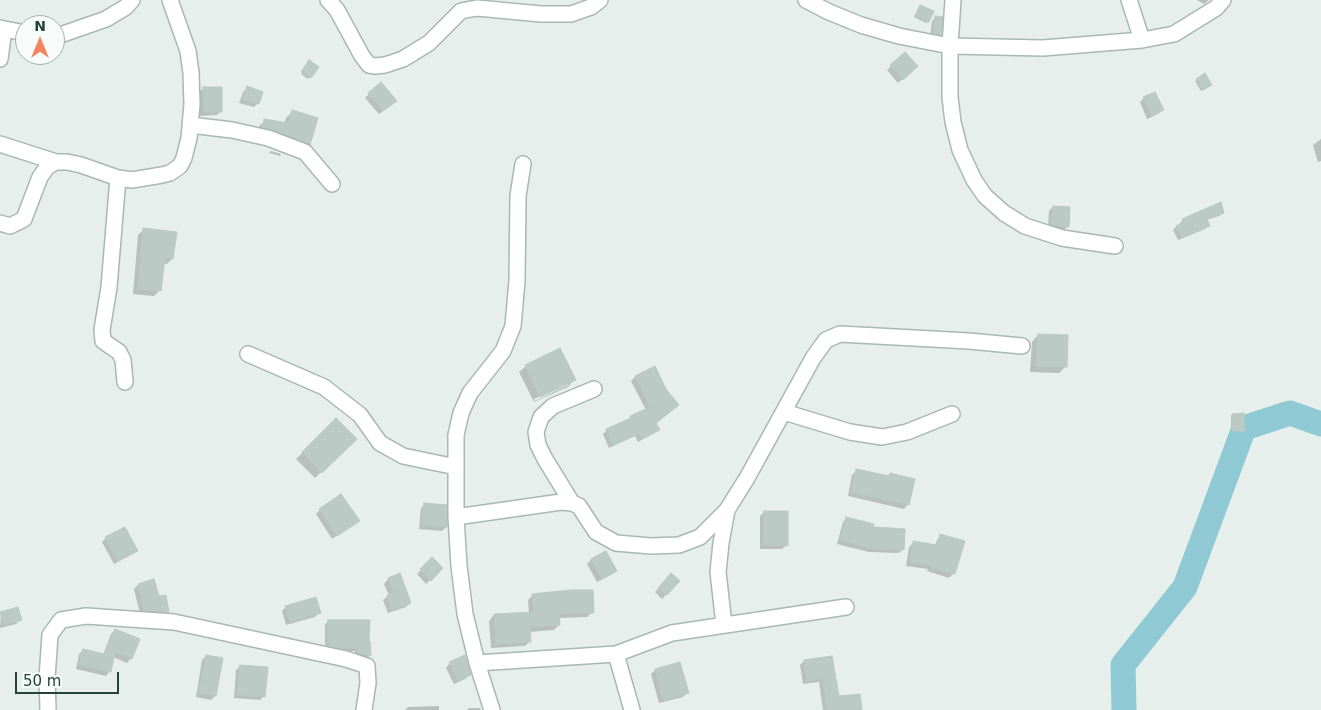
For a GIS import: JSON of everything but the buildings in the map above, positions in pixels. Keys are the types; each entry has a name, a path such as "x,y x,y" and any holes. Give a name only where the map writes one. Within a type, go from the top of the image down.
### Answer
{"street":[{"path":"65,33 106,19 126,7 132,0"},
{"path":"0,144 56,162 81,165 118,178 132,180 170,173 180,166 184,158 190,125 192,104 190,66 188,52 170,0"},
{"path":"328,0 337,10 362,56 369,64 374,66 385,65 402,59 429,43 461,11 477,8 541,14 572,14 591,7 600,0"},
{"path":"806,0 861,25 899,36 950,46 1043,48 1142,40 1174,34 1216,8 1223,0"},
{"path":"953,0 950,46 950,97 960,150 974,180 985,196 1004,213 1024,226 1062,238 1114,246"},
{"path":"1128,0 1142,40"},
{"path":"0,59 2,28 15,31"},
{"path":"190,125 232,130 268,138 304,152 332,184"},
{"path":"0,223 10,226 24,219 40,177 48,166 56,162"},
{"path":"492,710 477,663 465,614 459,566 456,517 456,435 461,413 470,393 503,351 513,326 517,281 518,196 522,164"},
{"path":"118,178 109,286 102,341 119,352 123,360 125,382"},
{"path":"456,517 561,502 572,503 578,506 596,532 616,543 651,546 679,545 700,537 727,510 747,478 813,358 826,340 840,334 969,341 1022,346"},
{"path":"248,354 324,387 360,415 380,443 402,456 456,467"},
{"path":"572,503 545,460 538,445 536,432 541,417 553,406 594,389"},
{"path":"784,412 850,432 882,437 907,432 952,414"},
{"path":"724,624 718,572 727,510"},
{"path":"477,663 616,654 672,634 724,624 846,607"},
{"path":"48,710 47,678 50,635 61,620 86,616 174,622 346,659 367,666 368,683 364,710"},
{"path":"616,654 632,710"}],"waterway":[{"path":"1124,710 1123,665 1185,587 1244,428 1290,413 1321,424"}]}
